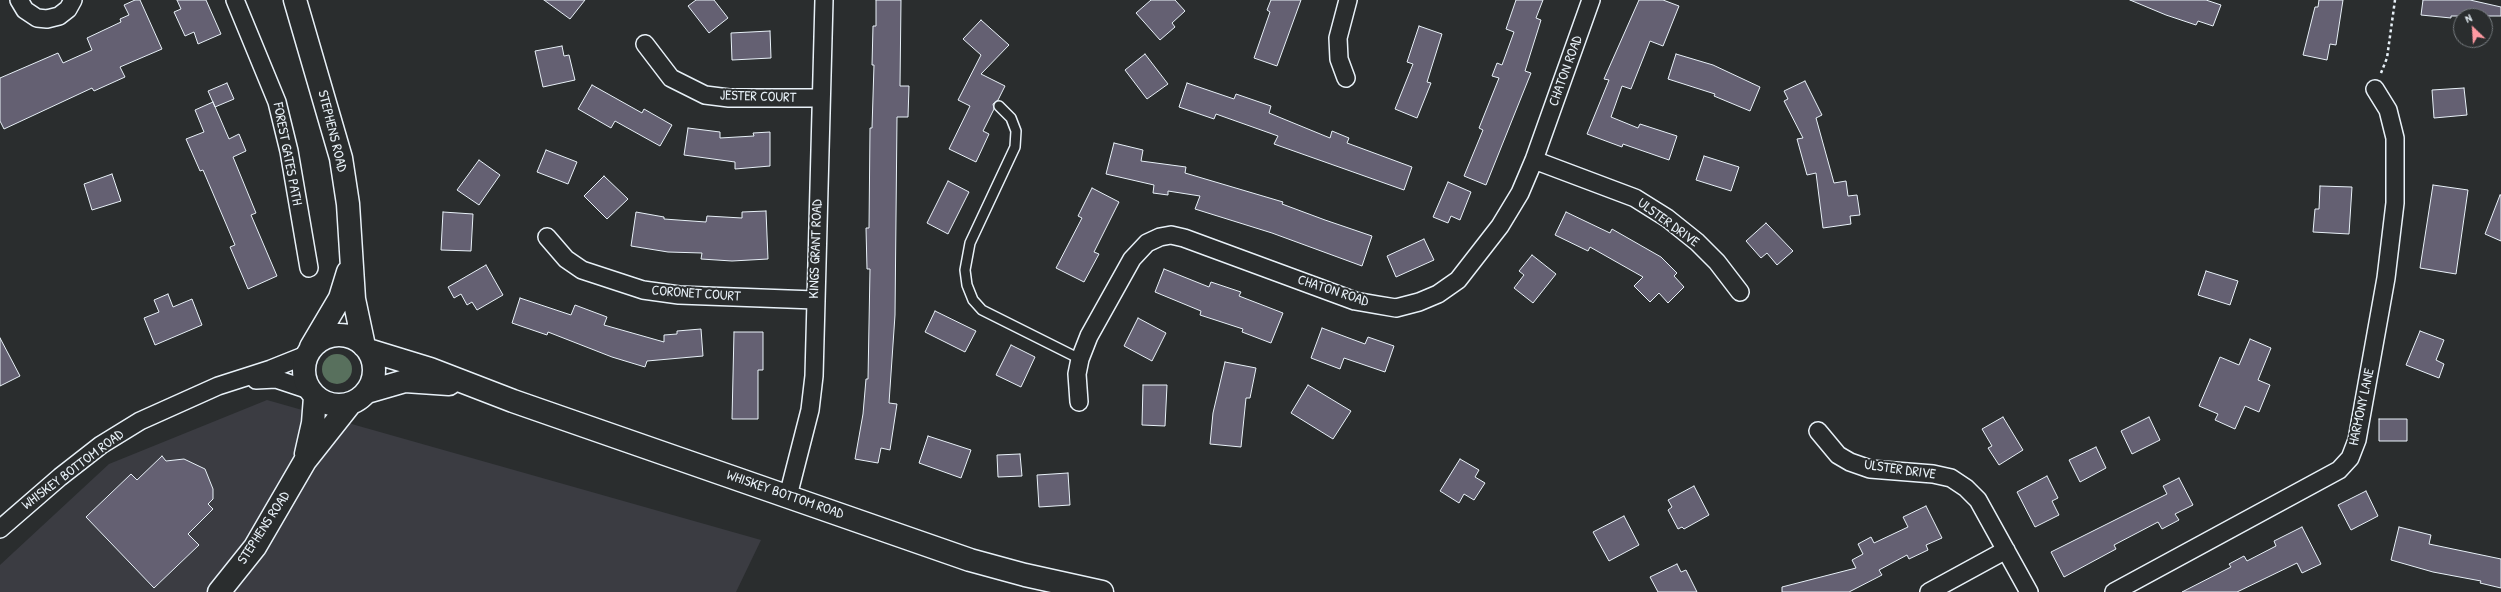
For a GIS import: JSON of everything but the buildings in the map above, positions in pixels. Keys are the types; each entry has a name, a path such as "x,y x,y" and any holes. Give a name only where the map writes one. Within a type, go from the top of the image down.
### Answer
{"street":[{"path":"19,0 25,10 37,18 47,19 59,16 68,9 73,0"},
{"name":"FOREST GATES PATH","path":"235,0 277,102 289,151 309,268"},
{"name":"STEPHENS ROAD","path":"295,0 341,158 348,204 350,265 359,329 366,348"},
{"name":"KINGS GRANT ROAD","path":"788,496 810,410 814,376 824,0"},
{"path":"1346,78 1339,59 1338,38 1348,0"},
{"name":"CHATON ROAD","path":"1080,402 1077,374 1080,359 1089,336 1132,258 1147,242 1171,235 1355,301 1396,308 1419,302 1438,294 1458,280 1500,226 1520,193 1534,160 1591,0"},
{"name":"JESTER COURT","path":"645,44 671,78 705,95 729,98 821,98"},
{"name":"HARMONY LANE","path":"2114,592 2339,470 2350,458 2358,440 2386,278 2396,203 2395,138 2388,110 2376,89"},
{"name":"ULSTER DRIVE","path":"1534,160 1634,198 1667,218 1697,242 1717,262 1740,292"},
{"name":"CORONET COURT","path":"547,237 566,259 582,270 643,290 679,295 815,300"},
{"name":"STEPHENS ROAD","path":"309,352 340,298 350,265"},
{"path":"345,335 358,341 366,348 374,369 372,383 367,392 350,404 338,406 327,404 312,394 304,379 303,367 309,352 321,340 332,336 345,335"},
{"name":"WHISKEY BOTTOM ROAD","path":"366,348 430,369 471,386 970,560 1025,576 1102,592"},
{"name":"WHISKEY BOTTOM ROAD","path":"0,529 60,477 101,445 127,429 178,402 309,352"},
{"name":"WHISKEY BOTTOM ROAD","path":"238,380 276,379 312,394"},
{"name":"WHISKEY BOTTOM ROAD","path":"367,392 405,382 471,386"},
{"name":"STEPHENS ROAD","path":"305,461 313,423 312,394"},
{"name":"STEPHENS ROAD","path":"219,592 255,547 305,461 350,404"},
{"name":"ULSTER DRIVE","path":"1818,431 1838,455 1850,462 1870,469 1933,474 1951,478 1978,500 2029,592"},
{"path":"1929,592 2006,550"}],"lane":[{"path":"998,106 1011,118 1016,132 1015,147 970,243 965,270 967,285 973,300 982,310 1080,359"}],"path":[{"path":"2376,89 2387,58 2395,0"}],"shaded area":[{"path":"267,400 761,540 736,592 0,592 0,565 109,464"}],"green space":[{"path":"337,354 348,358 352,369 348,380 337,384 326,380 322,369 326,358"}]}
